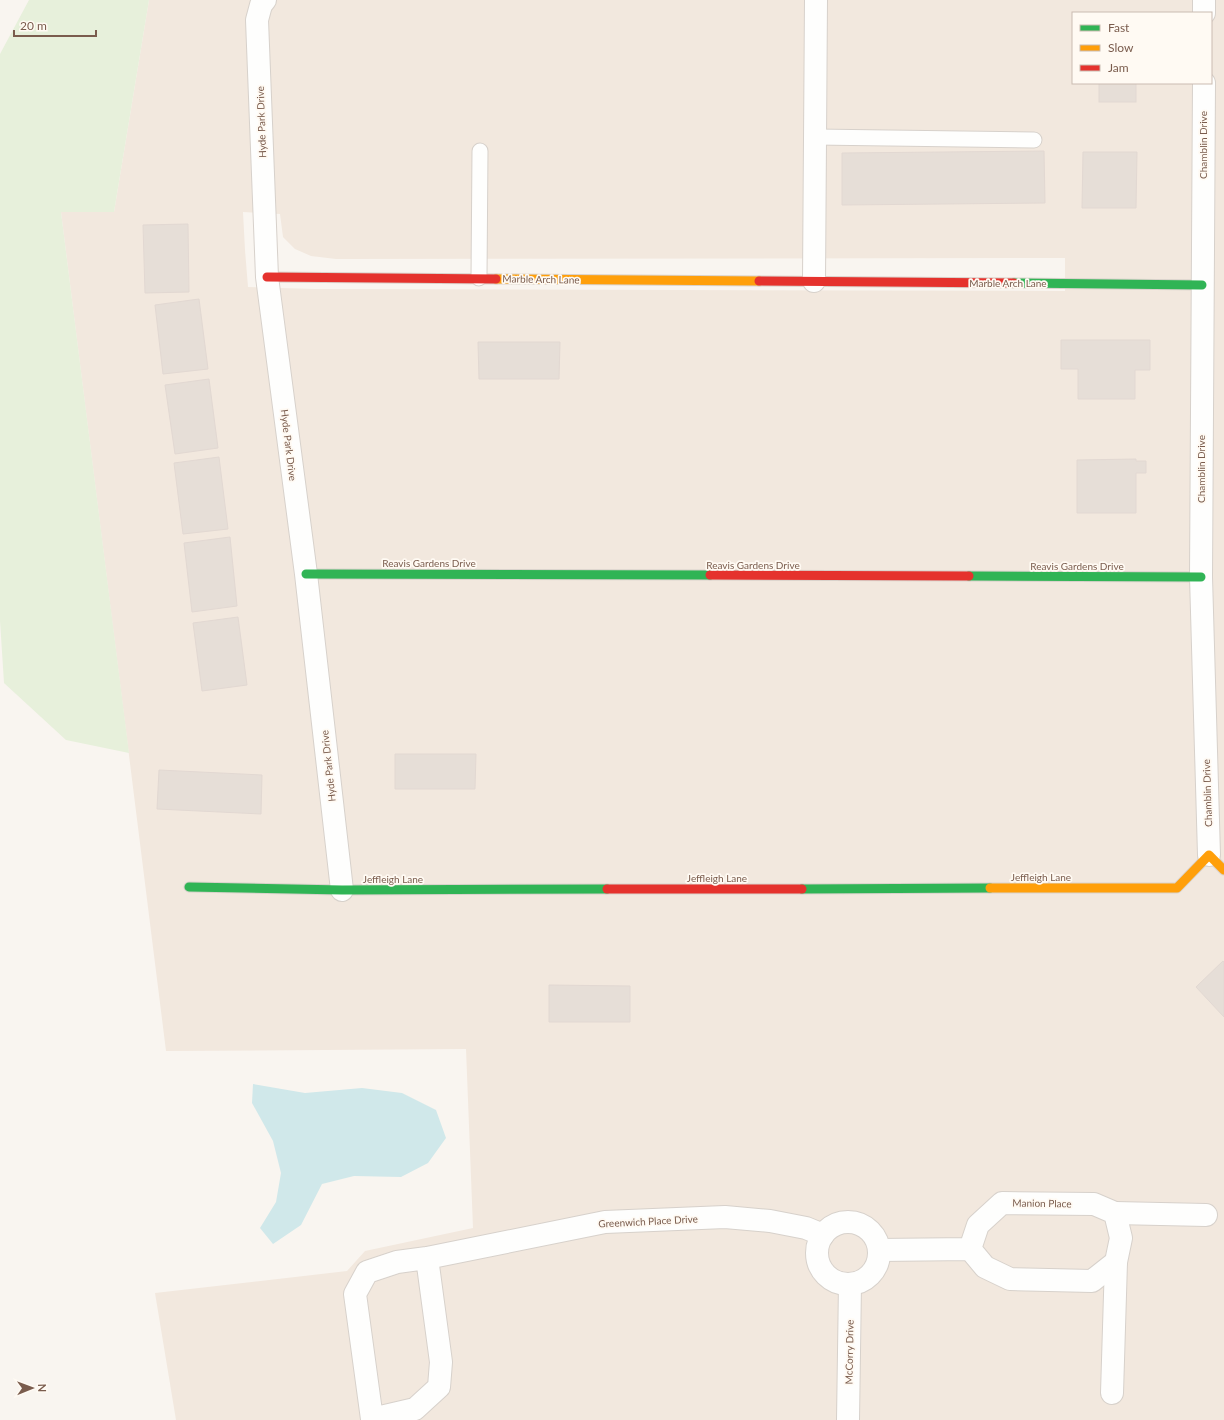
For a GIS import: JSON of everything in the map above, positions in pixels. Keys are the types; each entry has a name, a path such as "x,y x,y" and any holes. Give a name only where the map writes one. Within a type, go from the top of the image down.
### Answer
{"street":[{"name":"Hyde Park Drive","path":"265,0 261,4 257,20 267,277 306,574 342,890"},
{"path":"814,281 816,0"},
{"path":"1204,0 1204,12"},
{"name":"Chamblin Drive","path":"1204,84 1201,577 1209,855"},
{"name":"Marble Arch Lane","path":"267,277 1202,285"},
{"name":"Reavis Gardens Drive","path":"306,574 1201,577"},
{"path":"1209,855 1224,870"},
{"name":"Jeffleigh Lane","path":"189,887 342,890 1177,888 1209,855"},
{"name":"Manion Place","path":"970,1249 978,1225 1002,1203 1094,1204 1115,1213 1206,1215"},
{"path":"1112,1393 1116,1262 1122,1238 1115,1213"},
{"name":"Greenwich Place Drive","path":"427,1258 441,1362 439,1387 415,1409 372,1419 355,1294 367,1272 397,1262 427,1258 605,1222 725,1217 770,1221 806,1228 823,1235"},
{"path":"843,1222 854,1222 864,1226 872,1232 877,1240 879,1250 879,1260 875,1270 869,1277 860,1282 850,1284 840,1283 831,1279 823,1272 818,1262 817,1252 819,1241 833,1225 843,1222"},
{"path":"879,1250 970,1249 985,1267 1010,1279 1092,1281 1116,1262"},
{"name":"McCorry Drive","path":"848,1420 850,1284"}],"lane":[{"path":"815,137 1034,140"},
{"path":"479,278 480,151"}],"shaded area":[{"path":"149,0 1224,0 1224,1420 176,1420 155,1293 347,1271 365,1251 473,1228 466,1049 166,1051 61,212 114,212","holes":["243,212 280,214 283,237 295,249 311,256 336,259 1065,258 1065,291 315,289 248,287"]}],"green space":[{"path":"29,0 149,0 114,212 61,212 129,753 66,740 4,683 0,621 0,54"}],"water":[{"path":"253,1084 305,1093 362,1088 402,1093 436,1110 446,1138 428,1163 401,1177 354,1176 322,1184 301,1225 273,1244 260,1228 276,1202 281,1173 273,1141 252,1103"}],"building":[{"path":"1099,84 1136,84 1136,102 1099,102"},
{"path":"1044,151 1045,203 842,205 842,153"},
{"path":"1083,152 1137,152 1136,208 1082,208"},
{"path":"188,224 189,292 145,293 143,225"},
{"path":"199,299 208,369 163,374 155,305"},
{"path":"1061,340 1150,340 1150,370 1135,370 1135,399 1078,399 1078,369 1061,369"},
{"path":"478,342 560,342 559,379 479,379"},
{"path":"209,379 218,448 175,454 165,385"},
{"path":"219,457 228,529 183,534 174,463"},
{"path":"1136,459 1136,461 1146,461 1146,473 1136,473 1136,513 1077,513 1077,460"},
{"path":"230,537 237,606 192,612 184,543"},
{"path":"238,617 247,685 202,691 193,623"},
{"path":"395,754 476,754 475,789 395,789"},
{"path":"159,770 262,775 261,814 157,809"},
{"path":"1223,961 1224,962 1224,1017 1196,987"},
{"path":"549,985 630,986 630,1022 549,1022"}],"traffic: fast":[{"path":"1014,283 1202,285"},
{"path":"306,574 710,575"},
{"path":"969,576 1201,577"},
{"path":"189,887 342,890 607,889"},
{"path":"802,889 990,888"}],"traffic: slow":[{"path":"496,279 759,281"},
{"path":"990,888 1177,888 1209,855 1224,870"}],"traffic: jam":[{"path":"267,277 496,279"},
{"path":"759,281 1014,283"},
{"path":"710,575 969,576"},
{"path":"607,889 802,889"}]}
